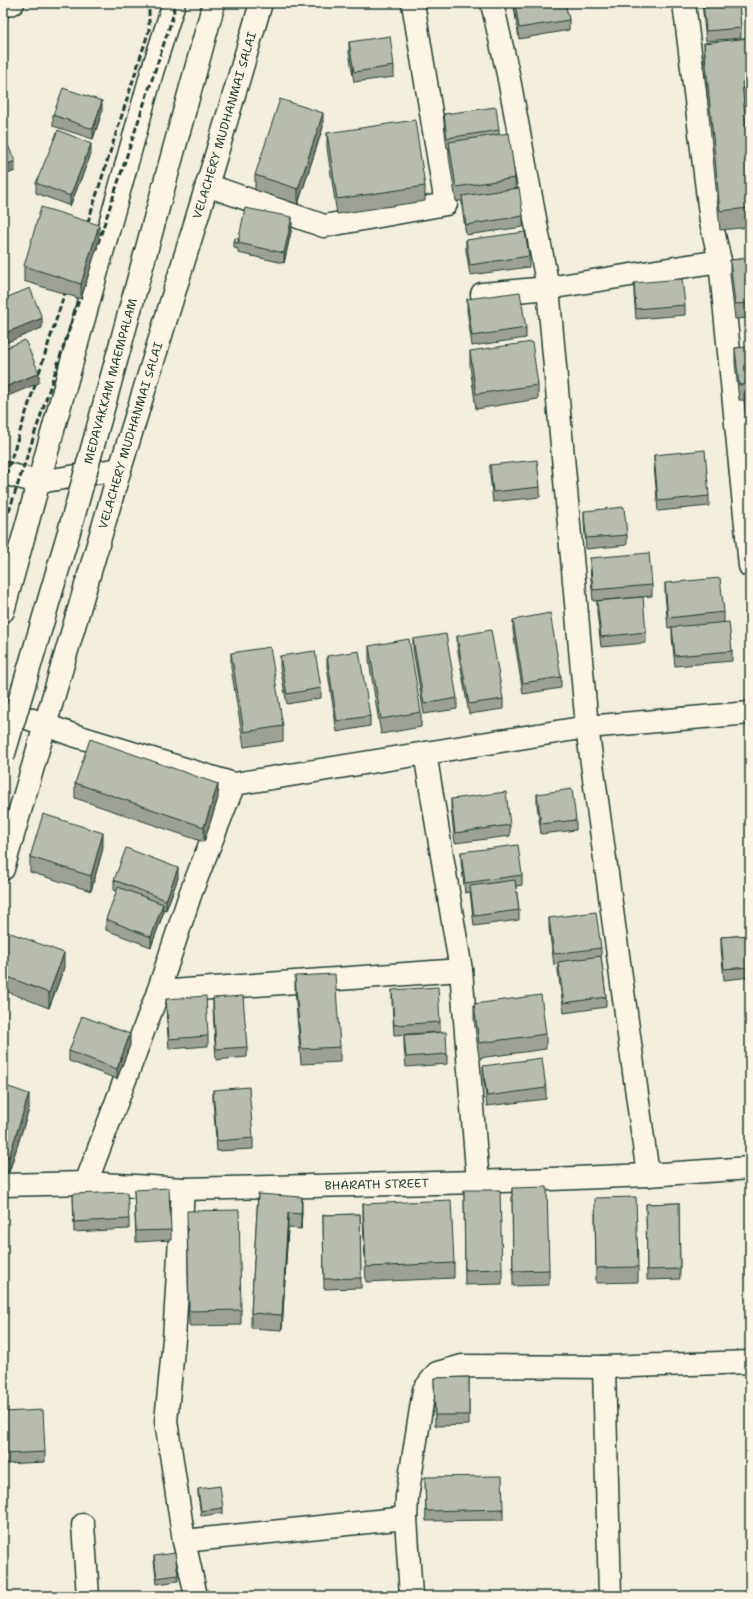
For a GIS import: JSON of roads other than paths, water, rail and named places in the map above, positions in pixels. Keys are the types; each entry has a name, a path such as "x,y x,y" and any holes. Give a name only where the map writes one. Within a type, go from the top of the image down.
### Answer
{"street":[{"path":"3,6 13,3"},
{"path":"3,611 152,72 174,3"},
{"name":"MEDAVAKKAM MAEMPALAM","path":"3,757 75,511 214,3"},
{"name":"VELACHERY MUDHANMAI SALAI","path":"3,870 120,469 261,3"},
{"path":"207,185 324,226 446,204 413,3"},
{"path":"492,3 508,74 548,288 587,727 648,1175"},
{"path":"684,3 711,222 720,261 750,564"},
{"path":"482,294 548,288 720,261"},
{"path":"3,473 39,482 120,469"},
{"path":"3,709 70,734 234,784 587,727 750,713"},
{"path":"425,753 460,970 478,1182"},
{"path":"86,1183 158,992 191,892 234,784"},
{"path":"158,992 460,970"},
{"name":"BHARATH STREET","path":"3,1185 86,1183 183,1189 478,1182 648,1175 750,1168"},
{"path":"183,1189 174,1339 166,1422 184,1541 196,1596"},
{"path":"412,1596 406,1518 407,1497 424,1390 437,1373 462,1366 604,1367 750,1362"},
{"path":"604,1367 610,1596"},
{"path":"184,1541 406,1518"},
{"path":"83,1525 88,1596"}],"railway":[{"path":"85,231 149,30 149,3"},
{"path":"95,252 174,13 173,3"},
{"path":"3,484 68,283"},
{"path":"3,529 83,288"}]}
